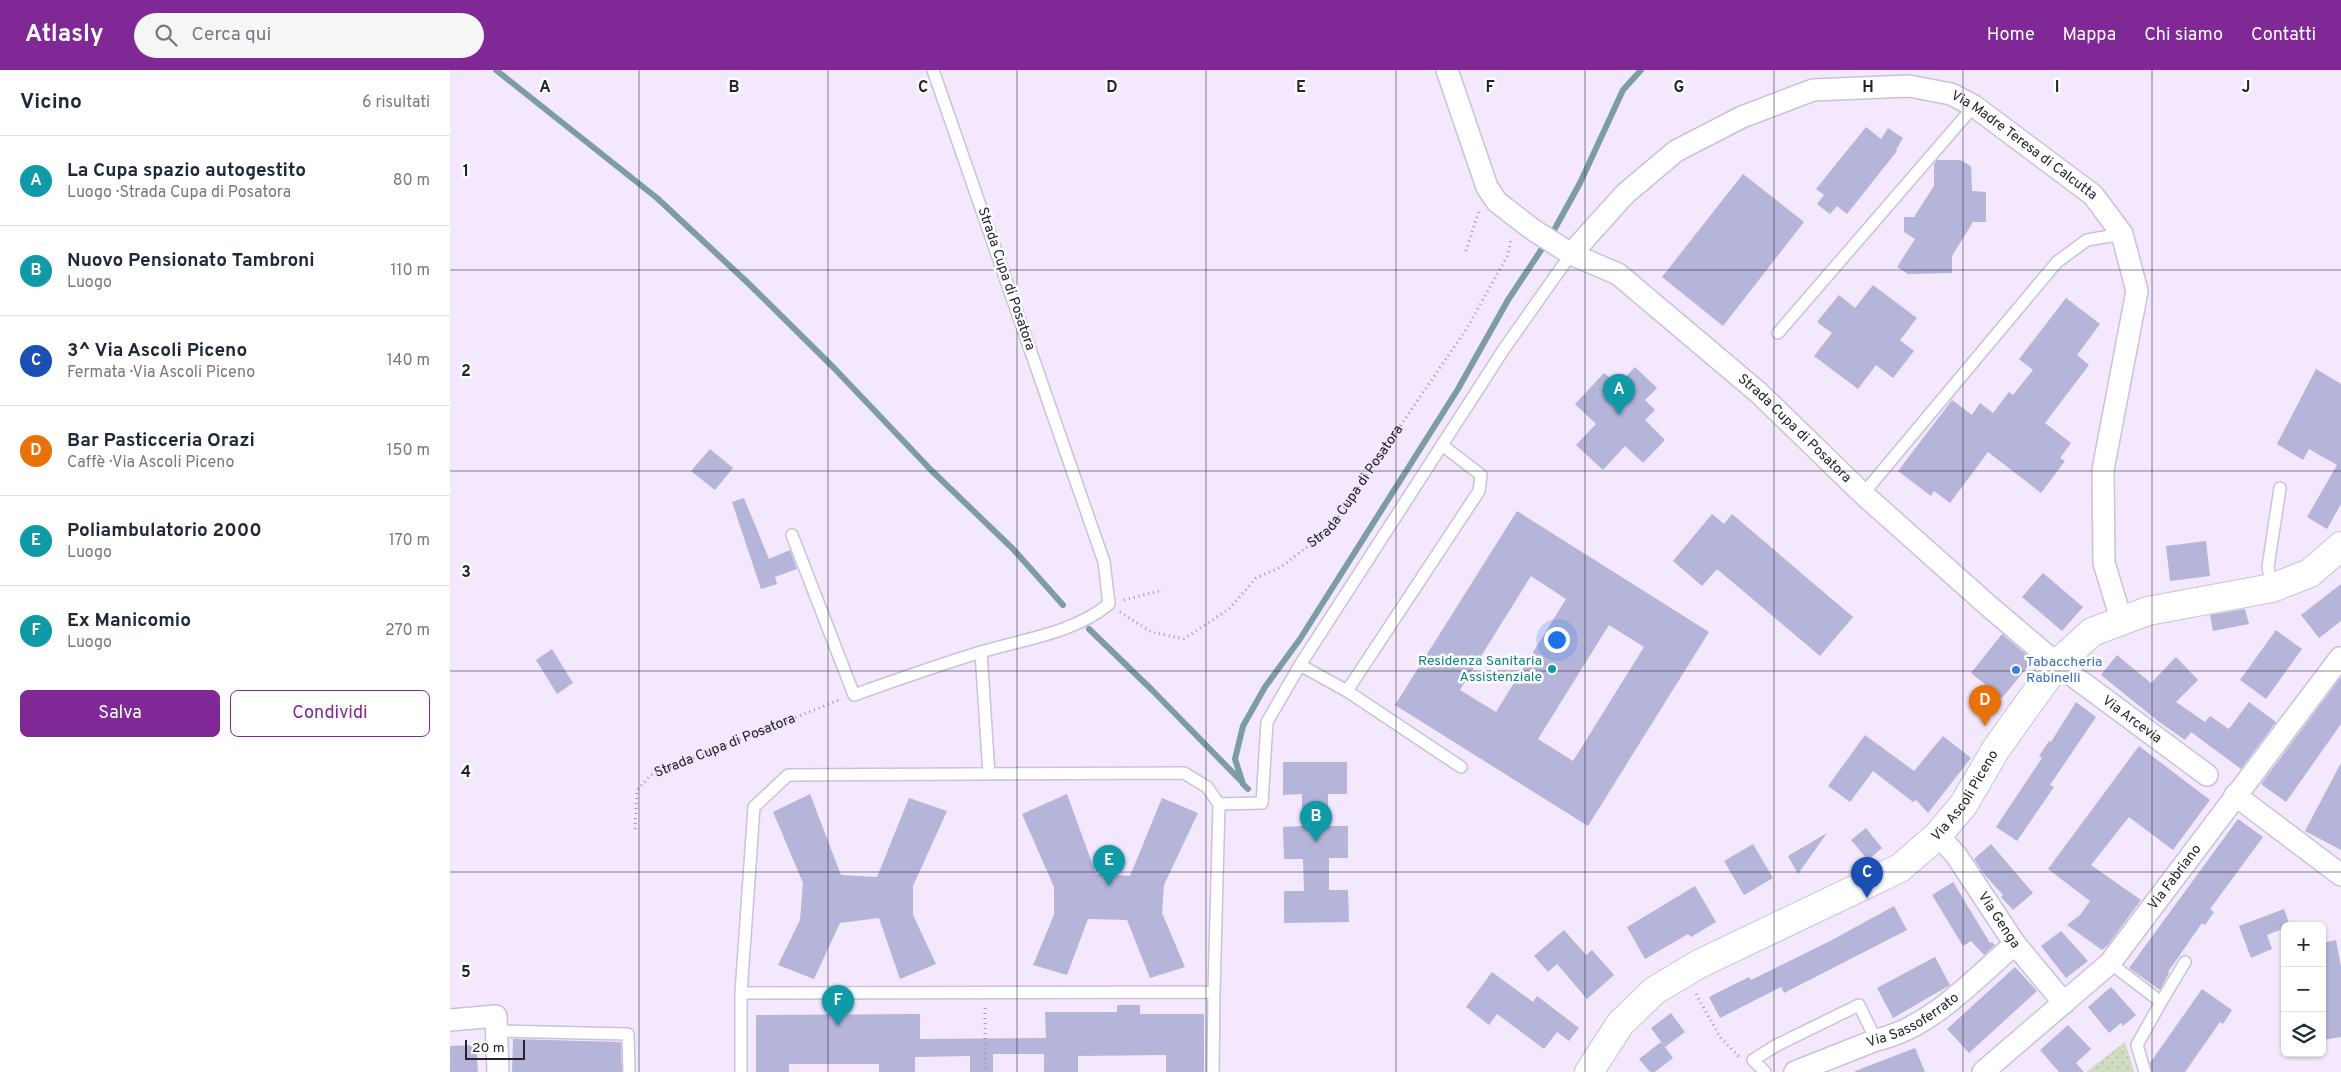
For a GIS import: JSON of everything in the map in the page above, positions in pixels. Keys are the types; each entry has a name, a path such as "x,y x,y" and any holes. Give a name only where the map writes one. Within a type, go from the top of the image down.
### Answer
{"street":[{"name":"Strada Cupa di Posatora","path":"1447,70 1487,187 1498,202 1524,223 1563,248 1618,274 1759,393 1863,494 2057,664"},
{"name":"Via Madre Teresa di Calcutta","path":"1563,248 1676,151 1742,117 1813,90 1909,86 1951,94 1974,106 2092,195 2122,234 2138,291 2103,470 2104,563 2121,619"},
{"name":"Via Ascoli Piceno","path":"1589,1072 1620,1024 1654,991 1699,964 1900,868 1938,835 1964,804 1996,749 2057,664 2092,632 2121,619 2148,611 2272,588 2310,573 2341,546"},
{"name":"Via Fabriano","path":"1983,1072 2110,963 2340,658"},
{"name":"Via Arcevia","path":"2057,664 2207,775"},
{"path":"2235,795 2341,875"},
{"name":"Via Genga","path":"1938,835 1956,855 2014,944 2064,1003"},
{"name":"Via Sassoferrato","path":"1795,1072 1876,1040 1890,1037 1930,1017 2014,944"},
{"path":"450,1020 496,1016 498,1072"}],"lane":[{"name":"Strada Cupa di Posatora","path":"933,70 1104,562 1109,604"},
{"path":"1778,333 1974,106"},
{"path":"1863,494 2057,262 2087,240 2122,234"},
{"path":"1218,804 1262,803 1267,722 1300,665 1504,349 1563,248"},
{"path":"1347,691 1480,491 1481,475 1442,445"},
{"path":"2272,588 2268,567 2280,488"},
{"path":"792,535 854,695 981,652 1074,625 1094,617 1109,604"},
{"path":"981,652 990,774"},
{"path":"1300,665 1347,691 1461,767"},
{"path":"741,1072 741,993 754,807 788,775 1184,772 1207,787 1218,804 1213,1072"},
{"path":"2145,1072 2136,1044 2185,962"},
{"path":"2110,963 2161,1002"},
{"path":"741,993 1214,992"},
{"path":"1765,1072 1753,1060 1777,1045 1858,1005 1876,1040"},
{"path":"496,1031 628,1034 629,1072"}],"path":[{"path":"1466,251 1487,187"},
{"name":"Strada Cupa di Posatora","path":"1109,604 1151,632 1184,639 1229,608 1256,578 1281,567 1330,529 1467,328 1524,223"},
{"path":"1109,604 1164,590"},
{"name":"Strada Cupa di Posatora","path":"635,829 637,790 651,775 854,695"},
{"path":"1697,991 1695,996 1720,1037 1746,1065"},
{"path":"985,992 985,1072"}],"green space":[{"path":"2125,1042 2134,1072 2086,1072"}],"building":[{"path":"1866,127 1881,139 1888,128 1903,138 1897,151 1847,214 1837,206 1830,214 1817,204 1824,195 1816,189"},
{"path":"1937,160 1960,160 1971,166 1972,191 1986,192 1986,222 1973,222 1952,256 1952,273 1908,274 1897,267 1915,239 1904,232 1904,217 1914,217 1934,186 1934,164"},
{"path":"1743,174 1804,222 1723,326 1662,277"},
{"path":"1873,285 1917,318 1900,340 1914,351 1893,378 1876,365 1858,389 1814,356 1832,333 1817,322 1839,295 1855,308"},
{"path":"2066,298 2100,324 2077,355 2089,365 2045,423 2071,443 2060,458 2065,461 2041,493 1988,452 1950,503 1934,491 1931,496 1898,471 1952,400 1972,415 1980,403 1993,413 2009,392 2013,395 2033,370 2019,359"},
{"path":"1635,367 1657,388 1645,400 1655,410 1645,420 1665,440 1643,463 1625,446 1603,470 1576,445 1596,424 1575,404 1604,373 1618,385"},
{"path":"2316,369 2341,384 2341,504 2327,529 2307,517 2337,465 2309,449 2303,460 2277,444"},
{"path":"710,449 733,468 715,490 691,471"},
{"path":"744,498 769,559 790,550 797,569 775,577 777,584 761,589 732,502"},
{"name":"Residenza Sanitaria Assistenziale","path":"1517,511 1709,632 1588,826 1395,705","holes":["1531,576 1566,599 1496,712 1460,690","1609,625 1644,647 1573,761 1538,739"]},
{"path":"1712,514 1724,524 1732,514 1853,617 1820,656 1717,569 1702,586 1673,561"},
{"path":"2206,541 2210,576 2170,581 2166,546"},
{"path":"2043,573 2083,607 2062,631 2022,597"},
{"path":"2341,584 2341,621 2319,638 2301,615"},
{"path":"2245,609 2249,624 2213,631 2210,615"},
{"path":"2276,630 2302,649 2266,699 2240,680"},
{"path":"2002,634 2033,660 2002,698 1971,673"},
{"path":"552,649 573,683 557,694 536,660"},
{"path":"2117,655 2151,683 2176,657 2198,680 2176,702 2205,722 2210,716 2229,729 2249,702 2276,722 2241,769 2191,732 2185,740 2101,675"},
{"path":"2341,677 2341,724 2286,802 2261,784"},
{"path":"2076,702 2096,717 2050,785 2054,787 2017,841 1996,827 2042,758 2039,756 2049,741 2051,742"},
{"path":"1865,735 1914,771 1943,736 1971,758 1928,813 1916,800 1913,802 1873,771 1850,802 1828,786"},
{"path":"2139,746 2210,800 2173,850 2129,817 2091,865 2141,900 2108,945 2102,950 2067,925 2080,915 2090,901 2048,869"},
{"path":"1283,762 1347,762 1347,794 1328,794 1328,826 1348,826 1348,858 1329,858 1329,890 1348,890 1349,922 1284,923 1284,891 1304,891 1303,859 1284,859 1283,827 1302,826 1302,794 1283,795"},
{"path":"2341,763 2341,850 2305,831"},
{"path":"810,794 841,875 877,877 909,798 947,811 913,886 913,915 936,964 900,979 879,918 840,923 814,979 778,965 800,920 803,883 773,812"},
{"path":"1067,794 1096,874 1130,876 1162,798 1198,813 1164,885 1162,913 1185,967 1150,978 1127,920 1088,919 1067,975 1033,965 1054,915 1054,887 1022,814"},
{"path":"2238,819 2263,837 2210,909 2214,912 2205,925 2202,923 2168,972 2160,990 2129,968"},
{"path":"1866,828 1882,848 1868,860 1851,840"},
{"path":"1827,833 1798,874 1788,856"},
{"path":"1753,844 1773,878 1744,895 1724,861"},
{"path":"1991,844 2033,893 2013,910 2001,897 2003,895 1983,873 1974,859"},
{"path":"1953,882 1990,943 1992,942 1995,945 1984,955 1971,941 1963,946 1932,895"},
{"path":"1695,886 1716,922 1691,937 1688,934 1645,959 1627,927"},
{"path":"1894,906 1907,930 1784,993 1781,987 1720,1018 1709,997 1749,977 1751,980 1832,940"},
{"path":"2284,909 2289,922 2281,922 2281,930 2267,935 2272,949 2251,958 2239,926"},
{"path":"1564,930 1586,955 1592,950 1614,975 1587,999 1557,964 1548,972 1534,956"},
{"path":"2061,931 2088,961 2066,978 2041,946"},
{"path":"2336,940 2341,966 2341,1037 2326,1039 2326,967 2326,942"},
{"path":"1935,957 1950,985 1893,1018 1877,988"},
{"path":"2015,967 2037,991 1969,1053 1947,1029"},
{"path":"1492,972 1533,1002 1537,996 1579,1028 1569,1041 1557,1032 1544,1049 1497,1014 1489,1025 1466,1007"},
{"path":"2111,987 2136,1015 2123,1026 2121,1023 2109,1033 2088,1007"},
{"path":"2202,989 2232,1010 2223,1024 2220,1022 2185,1072 2152,1072 2150,1063"},
{"path":"1117,1005 1140,1005 1140,1014 1204,1014 1204,1072 1166,1072 1166,1055 1078,1056 1078,1072 1044,1072 1044,1054 993,1054 993,1072 970,1072 970,1056 915,1057 915,1072 879,1072 879,1064 789,1064 789,1072 756,1072 756,1015 920,1014 920,1039 1046,1038 1045,1012 1117,1012"},
{"path":"1671,1013 1685,1032 1665,1047 1651,1028"},
{"path":"2068,1025 2091,1049 2076,1063 2084,1072 2059,1072 2040,1050"},
{"path":"513,1039 621,1042 622,1072 512,1072"},
{"path":"1661,1042 1673,1058 1655,1072 1650,1072 1639,1059"},
{"path":"476,1045 478,1072 450,1072 450,1046"},
{"path":"1915,1048 1925,1072 1855,1072 1855,1071"}],"waterway":[{"path":"496,70 657,198 748,283 834,368 931,470 1013,549 1063,605"},
{"path":"1248,789 1243,784 1235,759 1243,726 1265,687 1300,639 1458,389 1508,300 1553,232 1580,183 1623,90 1641,70"},
{"path":"1089,629 1242,782"}],"place":[{"name":"La Cupa spazio autogestito","path":"1619,415"},
{"name":"Residenza Sanitaria Assistenziale","path":"1552,669"},
{"name":"Tabaccheria Rabinelli","path":"2016,670"},
{"name":"Bar Pasticceria Orazi","path":"1985,726"},
{"name":"Nuovo Pensionato Tambroni","path":"1316,842"},
{"name":"Poliambulatorio 2000","path":"1109,886"},
{"name":"3^ Via Ascoli Piceno","path":"1867,898"},
{"name":"Ex Manicomio","path":"838,1026"}]}
